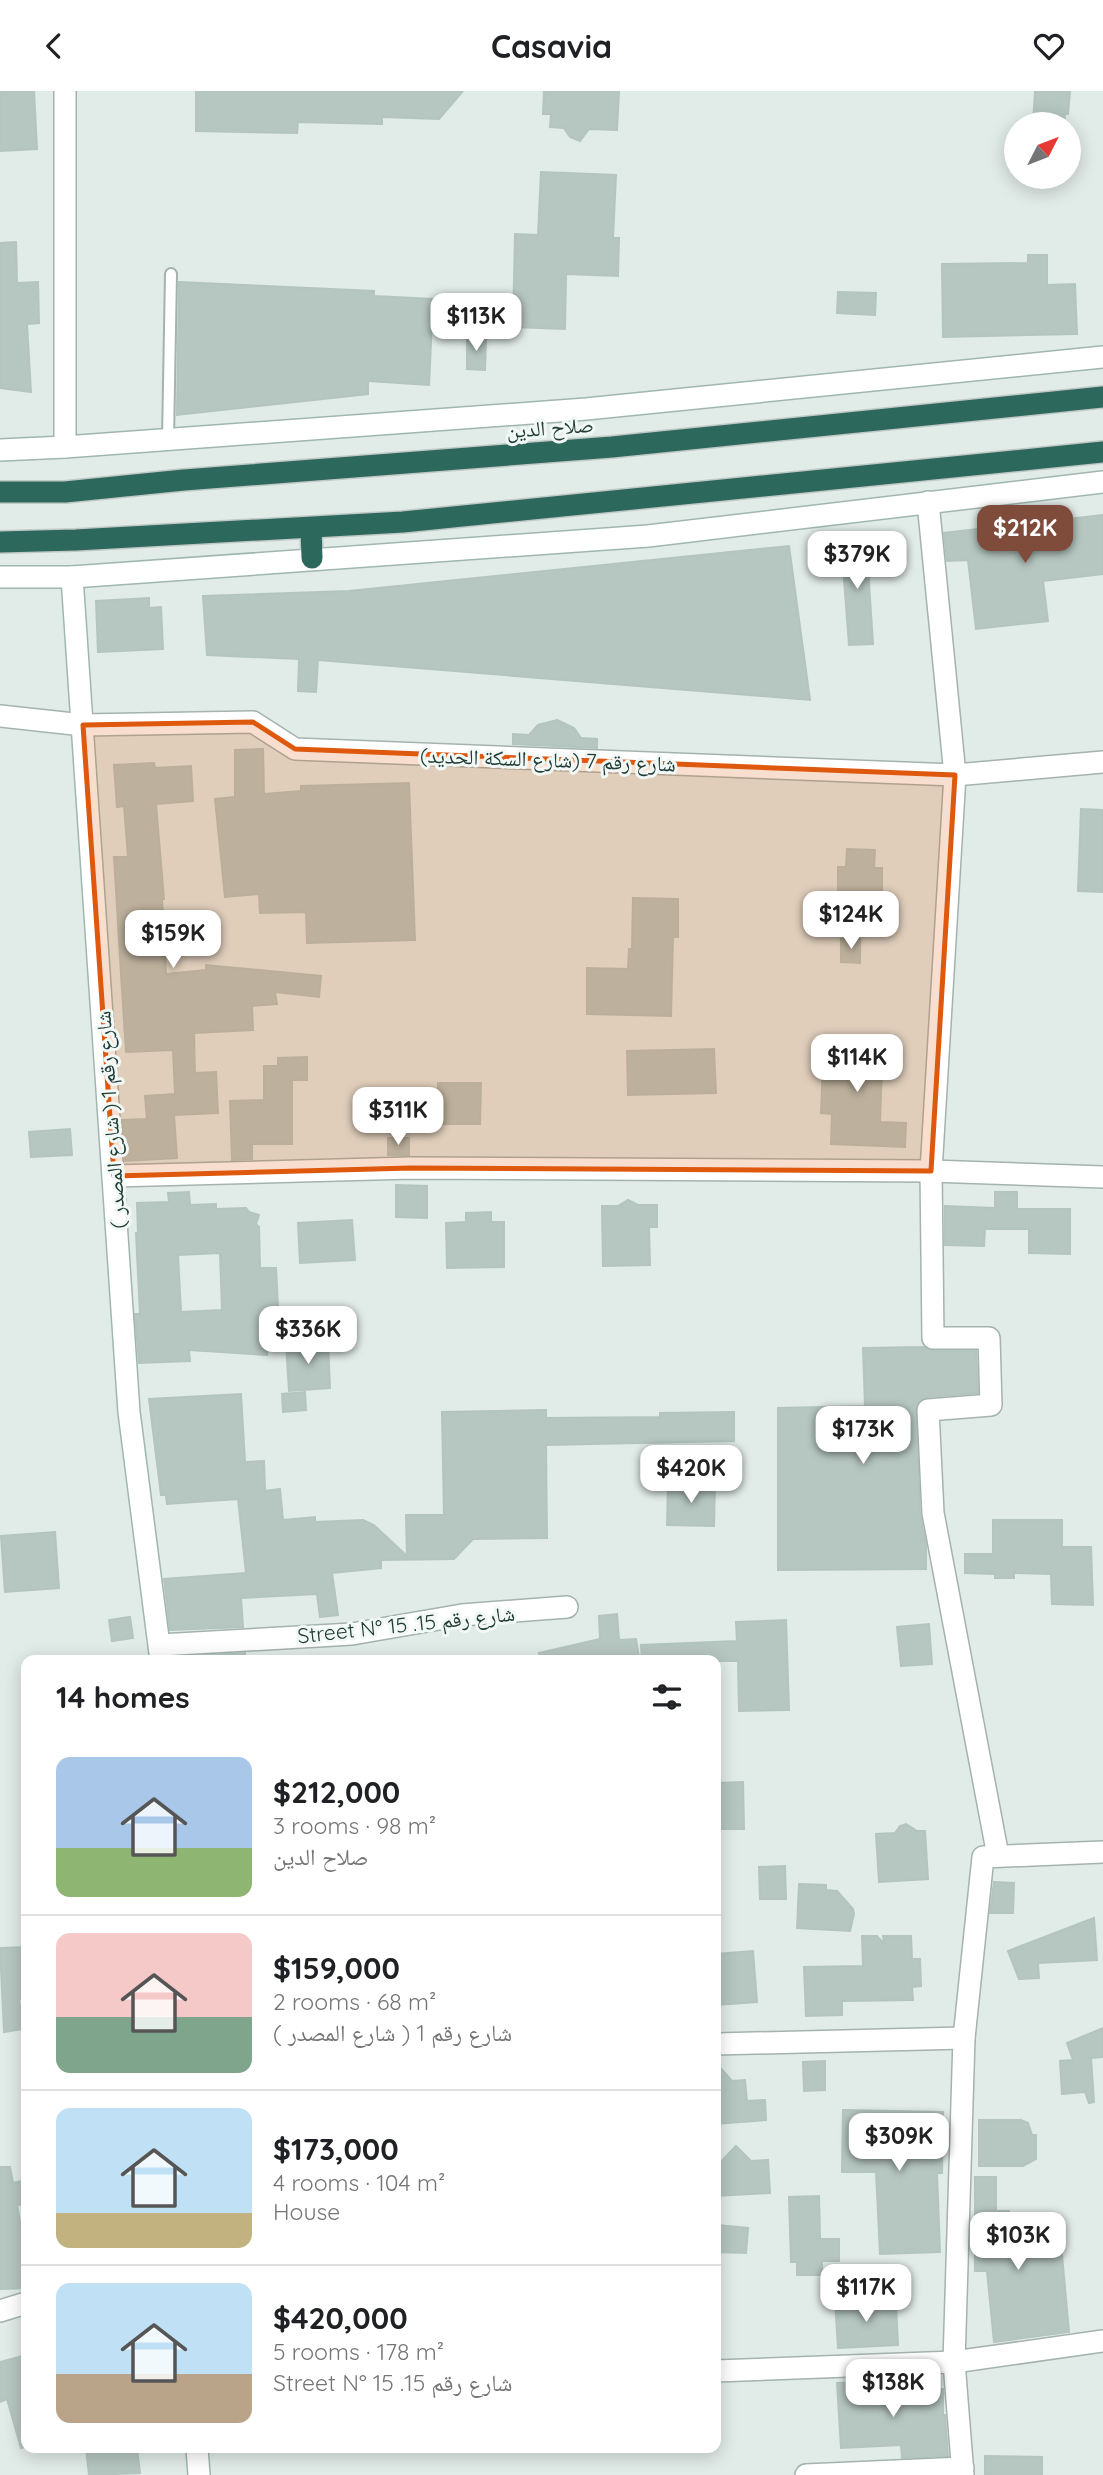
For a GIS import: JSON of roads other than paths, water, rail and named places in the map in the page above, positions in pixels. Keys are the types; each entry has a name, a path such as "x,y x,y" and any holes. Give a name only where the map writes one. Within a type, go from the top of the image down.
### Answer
{"highway":[{"name":"صلاح الدين","path":"0,492 65,492 184,480 612,447 1103,397"},
{"path":"0,542 403,522 1103,452"},
{"path":"311,528 312,558"}],"street":[{"path":"65,91 65,447"},
{"path":"0,450 586,409 1103,357"},
{"path":"0,577 72,577 649,536 1103,482"},
{"path":"928,502 955,775 931,1171 933,1338 989,1338 991,1405 928,1410 933,1513 998,1856"},
{"name":"شارع رقم 1 ( شارع المصدر )","path":"72,577 129,1412 161,1653"},
{"name":"شارع رقم 7 (شارع السكة الحديد)","path":"0,716 83,725 253,722 295,749 955,775 1103,762"},
{"path":"114,1176 411,1168 931,1171 1103,1177"},
{"name":"Street N° 15 .شارع رقم 15","path":"161,1653 352,1634 462,1615 567,1607"},
{"path":"806,2475 963,2471 954,2363 964,2038 983,1857 1103,1852"},
{"path":"721,2044 964,2038"},
{"path":"0,2311 21,2305"},
{"path":"721,2371 954,2363 1103,2341"},
{"path":"197,2453 199,2475"}],"lane":[{"path":"168,439 171,274"}]}
